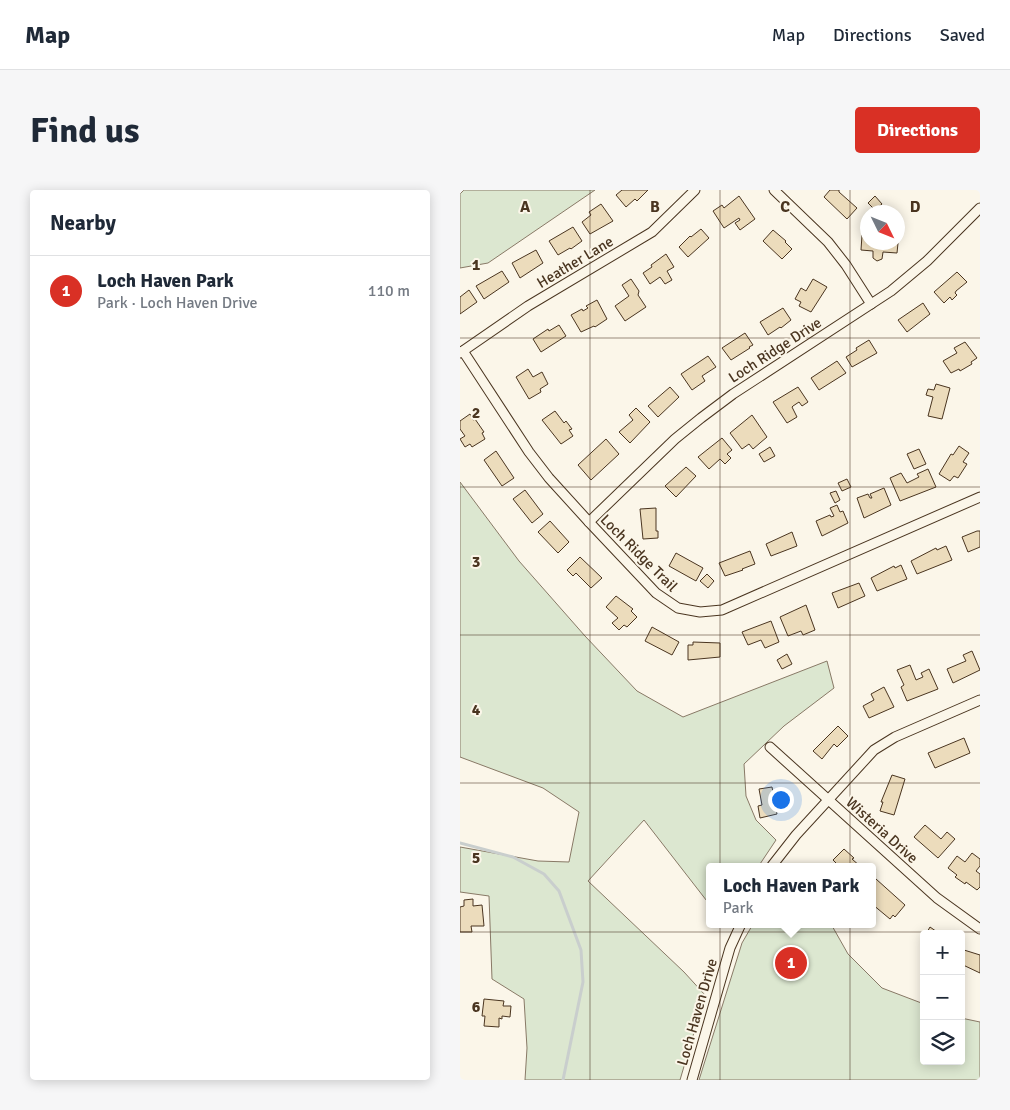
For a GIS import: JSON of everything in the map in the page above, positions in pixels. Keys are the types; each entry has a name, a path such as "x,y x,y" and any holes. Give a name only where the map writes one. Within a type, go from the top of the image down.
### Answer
{"street":[{"name":"Heather Lane","path":"461,352 528,306 652,232 695,190"},
{"path":"774,190 828,242 846,265 871,304"},
{"name":"Loch Ridge Drive","path":"589,522 675,439 701,418 732,394 908,278 980,208"},
{"name":"Loch Ridge Trail","path":"461,352 529,452 554,484 656,593 678,608 710,611 731,606 980,497"},
{"path":"774,863 796,835 865,758 882,744 980,700"},
{"name":"Wisteria Drive","path":"770,747 937,898 980,929"},
{"name":"Loch Haven Drive","path":"692,1080 730,948 739,928"}],"green space":[{"path":"464,190 595,190 488,263 460,268 460,194"},
{"path":"460,482 519,561 585,636 637,691 683,717 827,661 834,688 784,726 744,764 746,796 756,820 776,840 761,863 706,863 706,900 644,820 588,881 684,972 705,995 680,1080 525,1080 527,1048 524,999 492,979 489,896 460,892 460,847 538,861 569,862 579,812 543,788 460,757"},
{"path":"751,928 833,928 848,954 882,988 920,1002 920,1065 965,1065 965,1019 980,1022 980,1080 699,1080 742,943"}],"building":[{"path":"622,190 648,190 637,201 635,199 626,207 616,195"},
{"path":"830,190 839,190 857,208 847,219 824,197"},
{"path":"739,196 755,219 740,230 735,223 740,220 739,218 724,228 713,211 722,205 724,208"},
{"path":"875,196 882,204 870,205 868,203"},
{"path":"601,204 613,221 590,234 582,222 591,215 589,212"},
{"path":"573,227 582,241 558,255 549,241"},
{"path":"701,229 709,238 688,257 679,247 690,236"},
{"path":"773,230 792,249 782,259 763,241"},
{"path":"536,250 543,263 520,278 512,263"},
{"path":"861,250 897,250 897,253 883,252 882,259 877,261 873,258 873,251"},
{"path":"666,254 674,267 667,271 672,280 665,284 660,277 650,284 643,273"},
{"path":"502,271 509,282 484,299 476,286"},
{"path":"957,272 967,282 956,291 957,295 952,300 950,297 944,303 934,292"},
{"path":"631,279 646,307 625,321 615,306 629,296 622,285"},
{"path":"813,279 827,287 811,312 799,306 801,302 795,299 801,288 806,291"},
{"path":"469,290 477,302 460,314 460,297"},
{"path":"597,300 607,319 595,327 581,332 571,315 582,309 583,311 588,308 586,306"},
{"path":"923,303 930,314 907,332 898,320"},
{"path":"783,308 791,320 768,335 760,322"},
{"path":"559,325 566,336 541,352 533,339 548,329 549,331"},
{"path":"745,333 753,345 731,360 722,348"},
{"path":"869,340 877,353 852,367 846,357"},
{"path":"965,342 977,358 971,362 972,364 960,371 959,369 951,373 943,361 957,353 954,348"},
{"path":"708,356 716,367 702,376 705,381 692,390 681,374"},
{"path":"837,361 846,373 819,390 811,378"},
{"path":"528,369 533,377 542,372 548,384 540,389 541,392 529,399 516,377"},
{"path":"936,384 950,388 942,419 928,416 933,397 926,395 928,389 934,390"},
{"path":"670,387 679,397 658,417 648,406"},
{"path":"798,387 808,402 802,406 799,402 792,407 797,417 787,423 773,402"},
{"path":"636,408 650,422 630,443 619,432 633,420 629,415"},
{"path":"555,411 564,423 566,421 572,429 569,430 573,436 561,444 542,420"},
{"path":"470,414 484,432 482,433 485,439 472,447 470,444 465,447 460,439 465,436 460,429 460,421"},
{"path":"752,415 767,437 753,449 749,444 742,449 730,433"},
{"path":"722,438 732,450 727,454 731,458 725,464 720,459 709,469 698,457"},
{"path":"606,439 619,454 591,480 578,465"},
{"path":"959,446 969,453 963,462 967,464 958,478 954,476 950,481 939,474 951,454 953,455"},
{"path":"770,447 775,456 764,462 759,454"},
{"path":"919,449 926,464 914,469 907,454"},
{"path":"496,451 514,478 502,486 484,460"},
{"path":"686,467 696,476 676,497 665,486"},
{"path":"928,469 936,487 900,501 890,478 901,473 907,483 919,477 917,474"},
{"path":"847,479 851,487 842,491 838,483"},
{"path":"884,488 891,505 864,518 857,498 868,494 872,498 870,494"},
{"path":"525,490 543,514 532,523 513,499"},
{"path":"836,491 840,500 835,503 830,493"},
{"path":"837,505 840,512 843,511 848,523 822,536 816,521 830,515 831,517 834,516 830,508"},
{"path":"656,508 656,531 658,531 658,538 643,539 640,509"},
{"path":"550,521 569,542 558,553 538,532"},
{"path":"980,531 980,547 968,552 962,537"},
{"path":"792,532 797,546 771,556 766,544"},
{"path":"946,546 952,560 917,574 911,561 936,548 937,550"},
{"path":"750,551 755,564 725,576 719,563"},
{"path":"676,553 703,568 696,581 669,566"},
{"path":"580,557 602,578 591,588 576,573 573,576 567,570"},
{"path":"901,565 907,579 877,591 871,578 894,566 895,568"},
{"path":"707,574 714,581 708,588 700,581"},
{"path":"859,583 865,596 838,608 832,593"},
{"path":"616,596 633,609 631,611 637,617 627,627 624,625 619,630 612,623 618,618 606,607"},
{"path":"806,605 815,630 803,635 801,631 788,636 780,617"},
{"path":"771,621 779,642 765,648 761,640 748,645 742,632"},
{"path":"652,627 679,642 672,655 645,641"},
{"path":"693,642 720,643 720,657 688,660 688,645 693,645"},
{"path":"972,651 980,670 953,683 947,669 966,661 963,655"},
{"path":"787,654 792,664 782,669 777,660"},
{"path":"910,665 916,680 923,677 921,673 929,669 938,689 907,701 901,687 904,685 897,670"},
{"path":"884,687 894,707 869,718 863,706 874,700 871,694"},
{"path":"838,726 848,736 837,747 834,744 822,759 813,751"},
{"path":"964,738 970,753 935,768 928,753"},
{"path":"892,775 905,779 894,815 880,811 883,802 881,802"},
{"path":"772,787 777,814 760,818 758,806 762,805 759,789"},
{"path":"925,825 941,839 947,832 955,839 938,858 914,837"},
{"path":"844,849 856,863 836,863 833,860"},
{"path":"972,853 980,859 980,866 976,871 980,874 980,887 977,890 955,877 957,875 948,868 957,856 965,862"},
{"path":"876,879 905,905 895,917 893,915 890,919 876,907"},
{"path":"473,899 473,906 482,905 484,926 471,926 472,932 460,932 460,907 464,906 464,900"},
{"path":"965,950 980,955 980,973 965,966"},
{"path":"484,999 504,1001 503,1006 511,1006 510,1017 502,1016 502,1019 499,1018 499,1027 484,1026 485,1016 482,1016"}],"waterway":[{"path":"460,843 513,857 544,874 559,891 581,950 583,982 563,1080"}],"place":[{"name":"Loch Haven Park","path":"791,963"}]}
